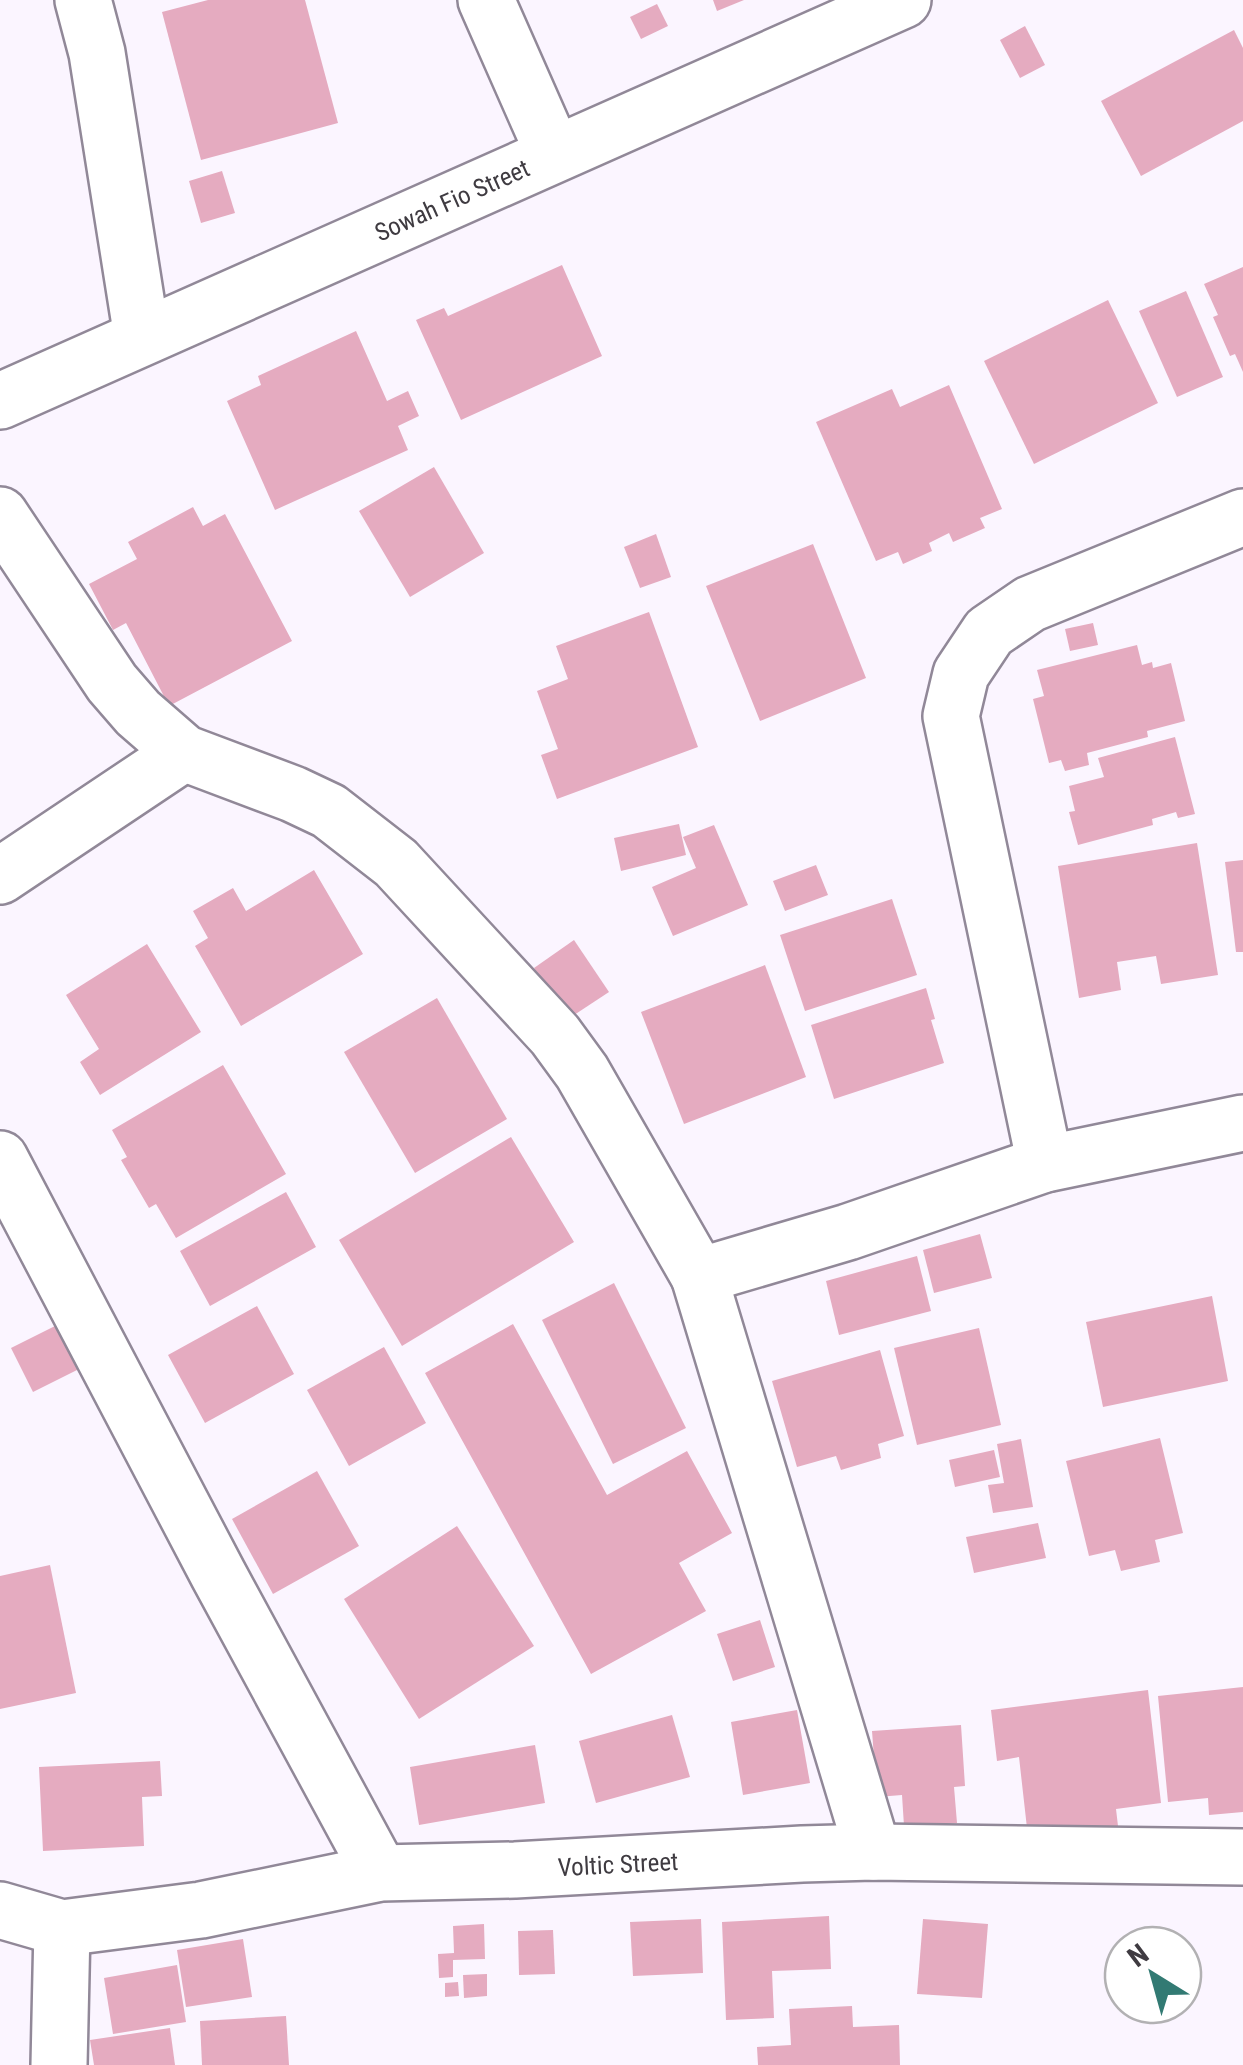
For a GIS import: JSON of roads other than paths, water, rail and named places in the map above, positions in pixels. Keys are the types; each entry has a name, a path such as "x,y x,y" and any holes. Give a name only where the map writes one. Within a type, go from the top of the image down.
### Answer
{"street":[{"path":"83,0 97,54 142,337"},
{"path":"486,0 554,154"},
{"name":"Sowah Fio Street","path":"0,400 904,0"},
{"path":"0,515 112,683 138,714 184,754 329,811 396,864 554,1035 582,1072 698,1276 874,1852"},
{"path":"1044,1164 951,716 961,674 989,632 1030,604 1243,517"},
{"path":"0,876 184,754"},
{"path":"698,1276 848,1232 1044,1164 1243,1122"},
{"path":"0,1159 380,1873"},
{"name":"Voltic Street","path":"0,1910 62,1928 201,1910 380,1873 874,1852 1243,1857"},
{"path":"60,2065 62,1928"}]}
